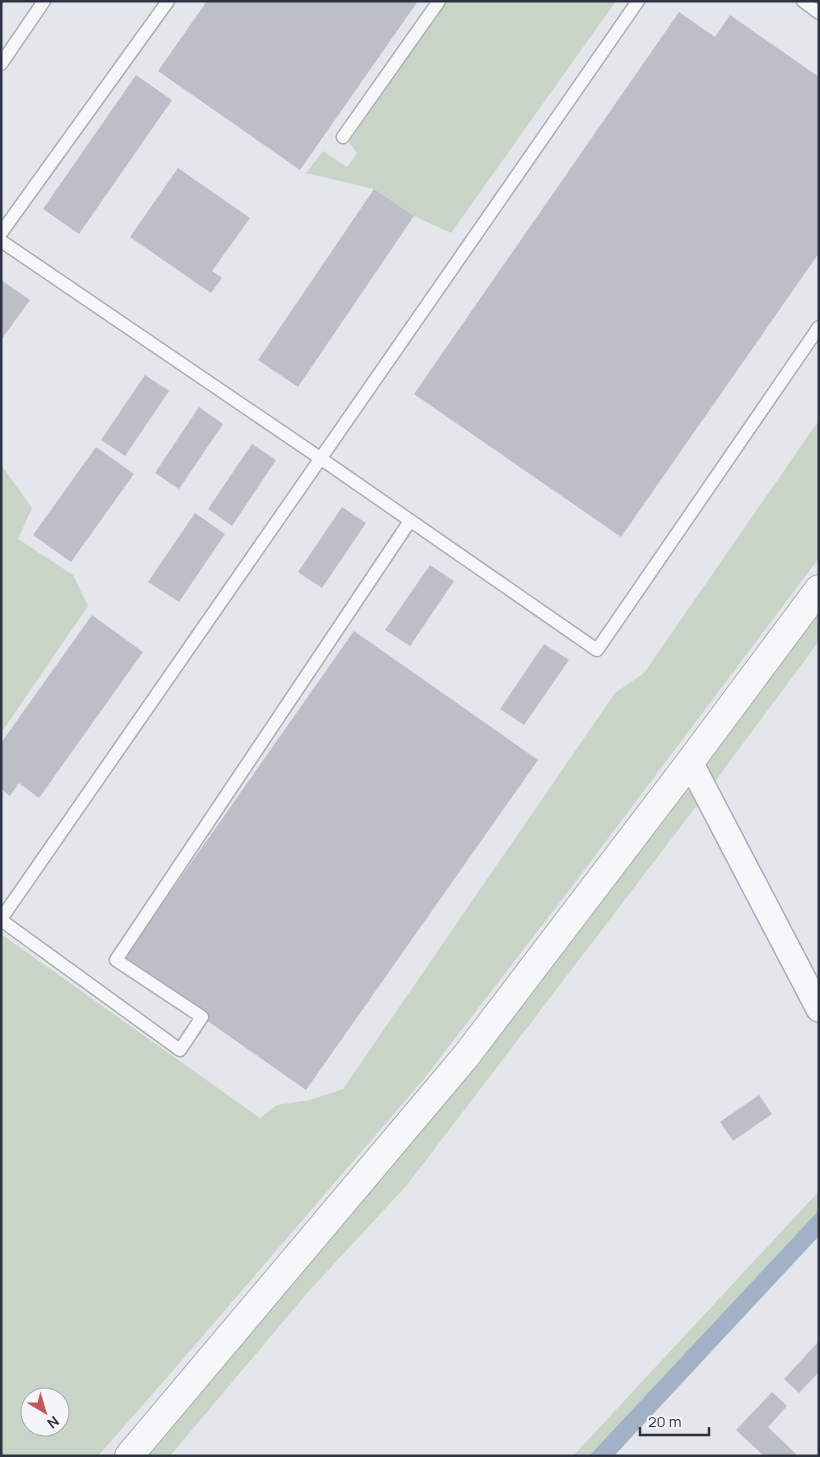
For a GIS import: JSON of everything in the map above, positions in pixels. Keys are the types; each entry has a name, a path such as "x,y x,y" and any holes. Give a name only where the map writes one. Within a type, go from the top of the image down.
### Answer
{"street":[{"path":"129,1456 466,1056 819,589"},
{"path":"690,762 819,1009"}],"lane":[{"path":"1,64 44,1"},
{"path":"1,233 168,1"},
{"path":"343,136 439,1"},
{"path":"410,521 116,960 202,1017 180,1050 1,919 638,1"},
{"path":"803,1 819,13"},
{"path":"1,242 320,458 597,650 819,327"}],"green space":[{"path":"447,1 616,1 451,233 414,216 374,189 306,173 323,151 347,167 357,153 349,142"},
{"path":"819,420 819,558 570,889 423,1080 98,1456 1,1456 1,934 260,1118 277,1105 310,1100 343,1089 615,693 644,673"},
{"path":"1,465 32,508 18,539 73,575 88,606 1,733"},
{"path":"819,607 819,641 713,784 704,766"},
{"path":"686,790 701,800 407,1185 308,1292 170,1456 142,1456 673,798"},
{"path":"819,1191 819,1210 589,1456 573,1456"}],"water":[{"path":"819,1210 819,1236 614,1456 589,1456"}],"building":[{"path":"207,1 418,1 300,170 158,71"},
{"path":"679,12 715,37 730,15 819,77 819,253 621,537 414,394"},
{"path":"136,75 172,100 79,234 43,209"},
{"path":"178,168 250,218 212,271 222,278 211,293 130,237"},
{"path":"374,189 414,216 298,387 258,360"},
{"path":"1,280 30,300 1,340"},
{"path":"145,375 169,391 125,456 101,440"},
{"path":"199,407 223,424 179,489 155,473"},
{"path":"252,444 276,460 232,526 208,509"},
{"path":"96,447 134,474 71,562 33,535"},
{"path":"342,507 366,523 322,588 298,572"},
{"path":"195,513 225,534 179,602 148,582"},
{"path":"430,565 454,581 410,646 385,630"},
{"path":"92,615 143,652 39,798 19,783 10,796 1,789 1,743"},
{"path":"354,631 538,760 306,1090 122,961"},
{"path":"544,644 569,660 524,725 500,709"},
{"path":"759,1095 772,1114 733,1141 720,1122"},
{"path":"819,1341 819,1372 799,1393 784,1379"},
{"path":"772,1392 787,1406 768,1427 798,1456 764,1456 736,1430"}]}
